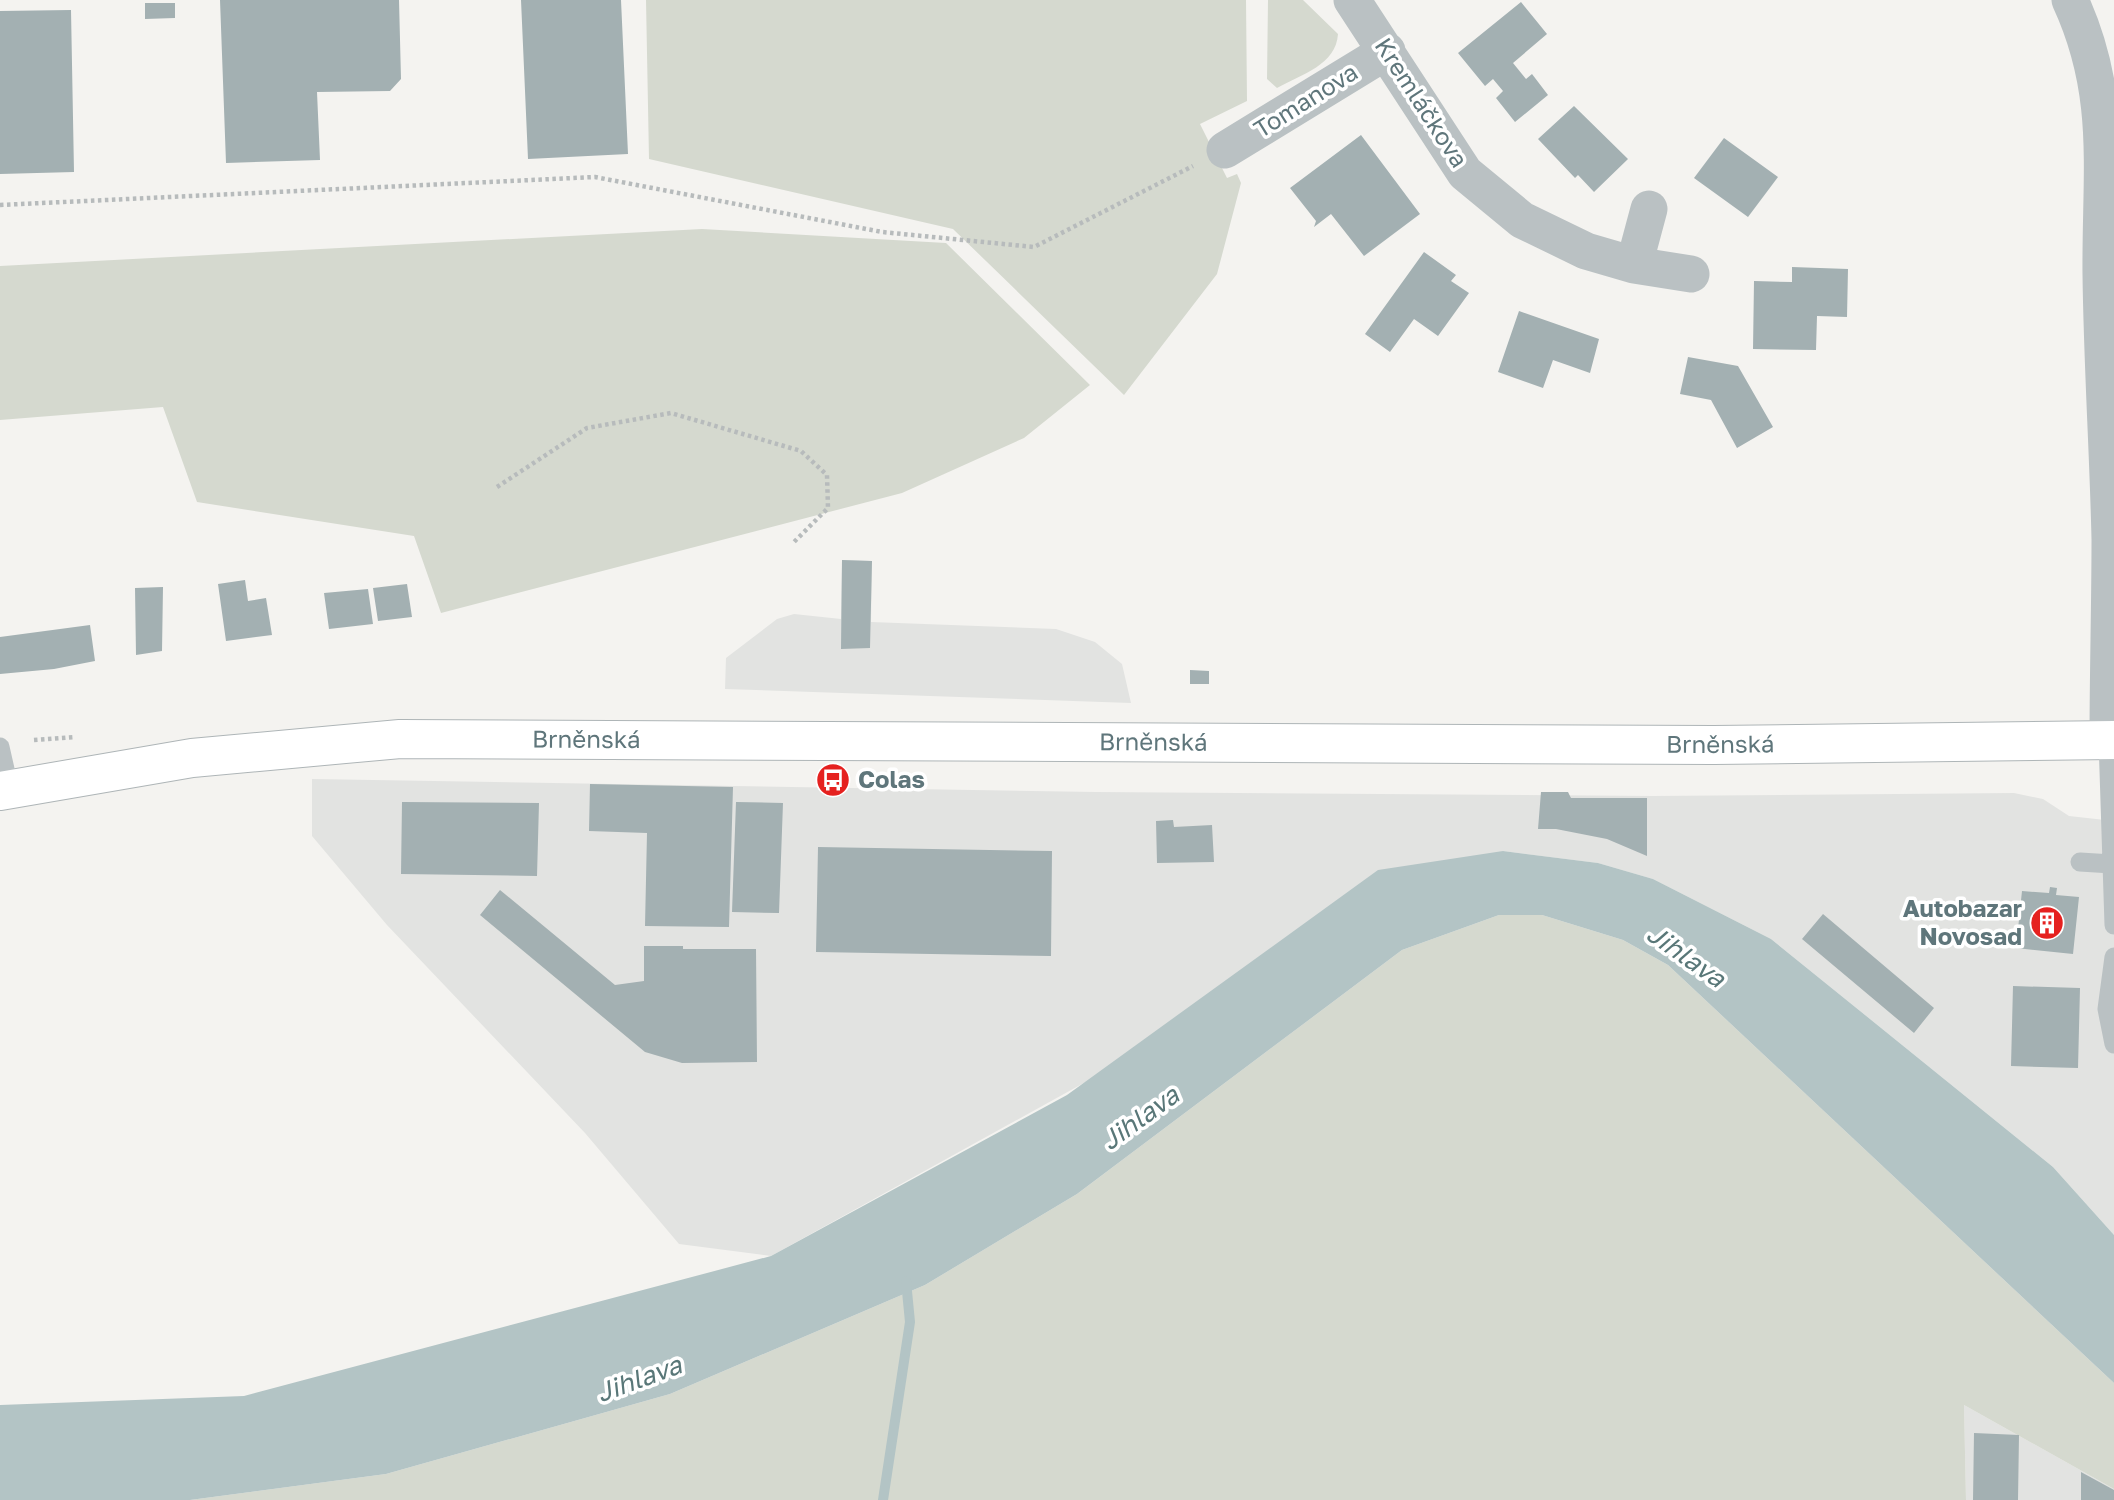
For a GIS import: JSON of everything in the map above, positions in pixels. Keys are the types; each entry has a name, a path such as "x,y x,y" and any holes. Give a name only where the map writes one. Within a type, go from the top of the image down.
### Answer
{"main road":[{"name":"Brněnská","path":"5,789 192,758 400,738 1700,745 2111,740"}],"street":[{"name":"Kremláčkova","path":"1352,0 1465,173 1522,220 1586,251 1634,265 1691,274"},
{"path":"2070,0 2089,35 2096,57 2105,110 2101,271 2110,542 2111,740"},
{"name":"Tomanova","path":"1225,150 1387,51"},
{"path":"1634,265 1649,209"}],"lane":[{"path":"2111,740 2114,925"},
{"path":"0,747 5,789"},
{"path":"2080,862 2112,864"},
{"path":"2114,957 2107,1009 2114,1044"}],"path":[{"path":"0,205 595,177 882,232 1034,247 1225,150"},
{"path":"497,487 587,428 671,413 801,452 827,475 828,508 794,542"}],"shaded area":[{"path":"646,0 1246,0 1247,101 1200,124 1227,178 1237,174 1241,183 1217,274 1124,395 953,229 649,159"},
{"path":"1268,0 1303,0 1338,34 1336,45 1324,61 1277,88 1267,79"},
{"path":"702,229 946,243 1090,385 1024,438 902,493 441,613 414,536 197,502 163,407 0,420 0,266"},
{"path":"842,560 872,561 871,622 1056,629 1095,642 1122,664 1131,703 725,689 726,658 777,619 794,614 841,619"},
{"path":"312,779 1096,792 1653,796 2014,793 2043,799 2069,816 2114,821 2114,1235 2053,1167 1771,939 1653,879 1598,863 1503,851 771,1256 679,1244 585,1133 387,925 312,836"},
{"path":"1499,915 1542,915 1623,940 1668,965 2114,1383 2114,1489 1964,1405 1966,1500 190,1500 386,1474 670,1394 925,1285 1077,1194 1402,950"},
{"path":"1964,1405 2114,1489 2114,1500 1966,1500"}],"water":[{"name":"Jihlava","path":"1503,851 1598,863 1653,879 1771,939 2053,1167 2114,1235 2114,1383 1668,965 1623,940 1542,915 1499,915 1402,950 1077,1194 925,1285 670,1394 386,1474 190,1500 0,1500 0,1405 244,1396 771,1256 1067,1095 1378,870"}],"building":[{"path":"220,0 399,0 401,79 390,91 317,92 320,160 226,163"},
{"path":"521,0 621,0 628,154 528,159"},
{"path":"1521,2 1547,34 1513,63 1526,79 1532,74 1548,95 1515,122 1496,98 1503,91 1493,79 1485,86 1458,53"},
{"path":"145,3 175,3 175,18 145,19"},
{"path":"71,10 74,172 0,174 0,11"},
{"path":"1574,106 1628,159 1594,192 1578,175 1575,178 1538,139"},
{"path":"1361,135 1420,214 1364,256 1331,214 1314,227 1316,221 1290,188"},
{"path":"1724,138 1778,177 1748,217 1694,178"},
{"path":"1424,252 1456,275 1451,281 1469,293 1438,336 1414,319 1390,352 1365,334"},
{"path":"1792,267 1848,269 1847,317 1817,316 1816,350 1753,349 1754,281 1792,282"},
{"path":"1519,311 1599,339 1590,373 1553,360 1543,388 1498,372"},
{"path":"1688,357 1738,366 1773,427 1737,448 1711,400 1680,394"},
{"path":"842,560 872,561 870,648 841,649"},
{"path":"245,580 248,601 266,598 272,635 226,641 218,584"},
{"path":"407,584 412,617 378,621 373,588"},
{"path":"163,587 162,651 136,655 135,588"},
{"path":"368,589 373,624 329,629 324,593"},
{"path":"90,625 95,661 54,669 0,674 0,637"},
{"path":"1190,670 1209,671 1209,684 1190,684"},
{"path":"590,784 733,787 729,927 645,926 647,833 589,831"},
{"path":"1541,792 1568,792 1571,798 1647,798 1647,856 1607,839 1556,829 1538,829"},
{"path":"402,802 539,803 537,876 401,874"},
{"path":"736,802 783,803 779,913 732,912"},
{"path":"1173,820 1174,827 1212,825 1214,862 1157,863 1156,821"},
{"path":"818,847 1052,851 1051,956 816,952"},
{"name":"Autobazar Novosad","path":"2050,887 2057,888 2056,895 2079,897 2073,954 2016,948 2022,891 2049,893"},
{"path":"500,890 615,985 644,981 644,946 756,949 757,1062 682,1063 645,1052 480,915"},
{"path":"1823,914 1934,1008 1914,1033 1802,939"},
{"path":"2013,986 2080,988 2078,1068 2011,1066"},
{"path":"1974,1433 2019,1435 2018,1500 1973,1500"},
{"path":"2081,1472 2114,1490 2114,1500 2081,1500"}],"waterway":[{"path":"883,1500 910,1322 906,1281"}],"place":[{"name":"Colas","path":"833,780"},
{"name":"Autobazar Novosad","path":"2047,923"}]}
